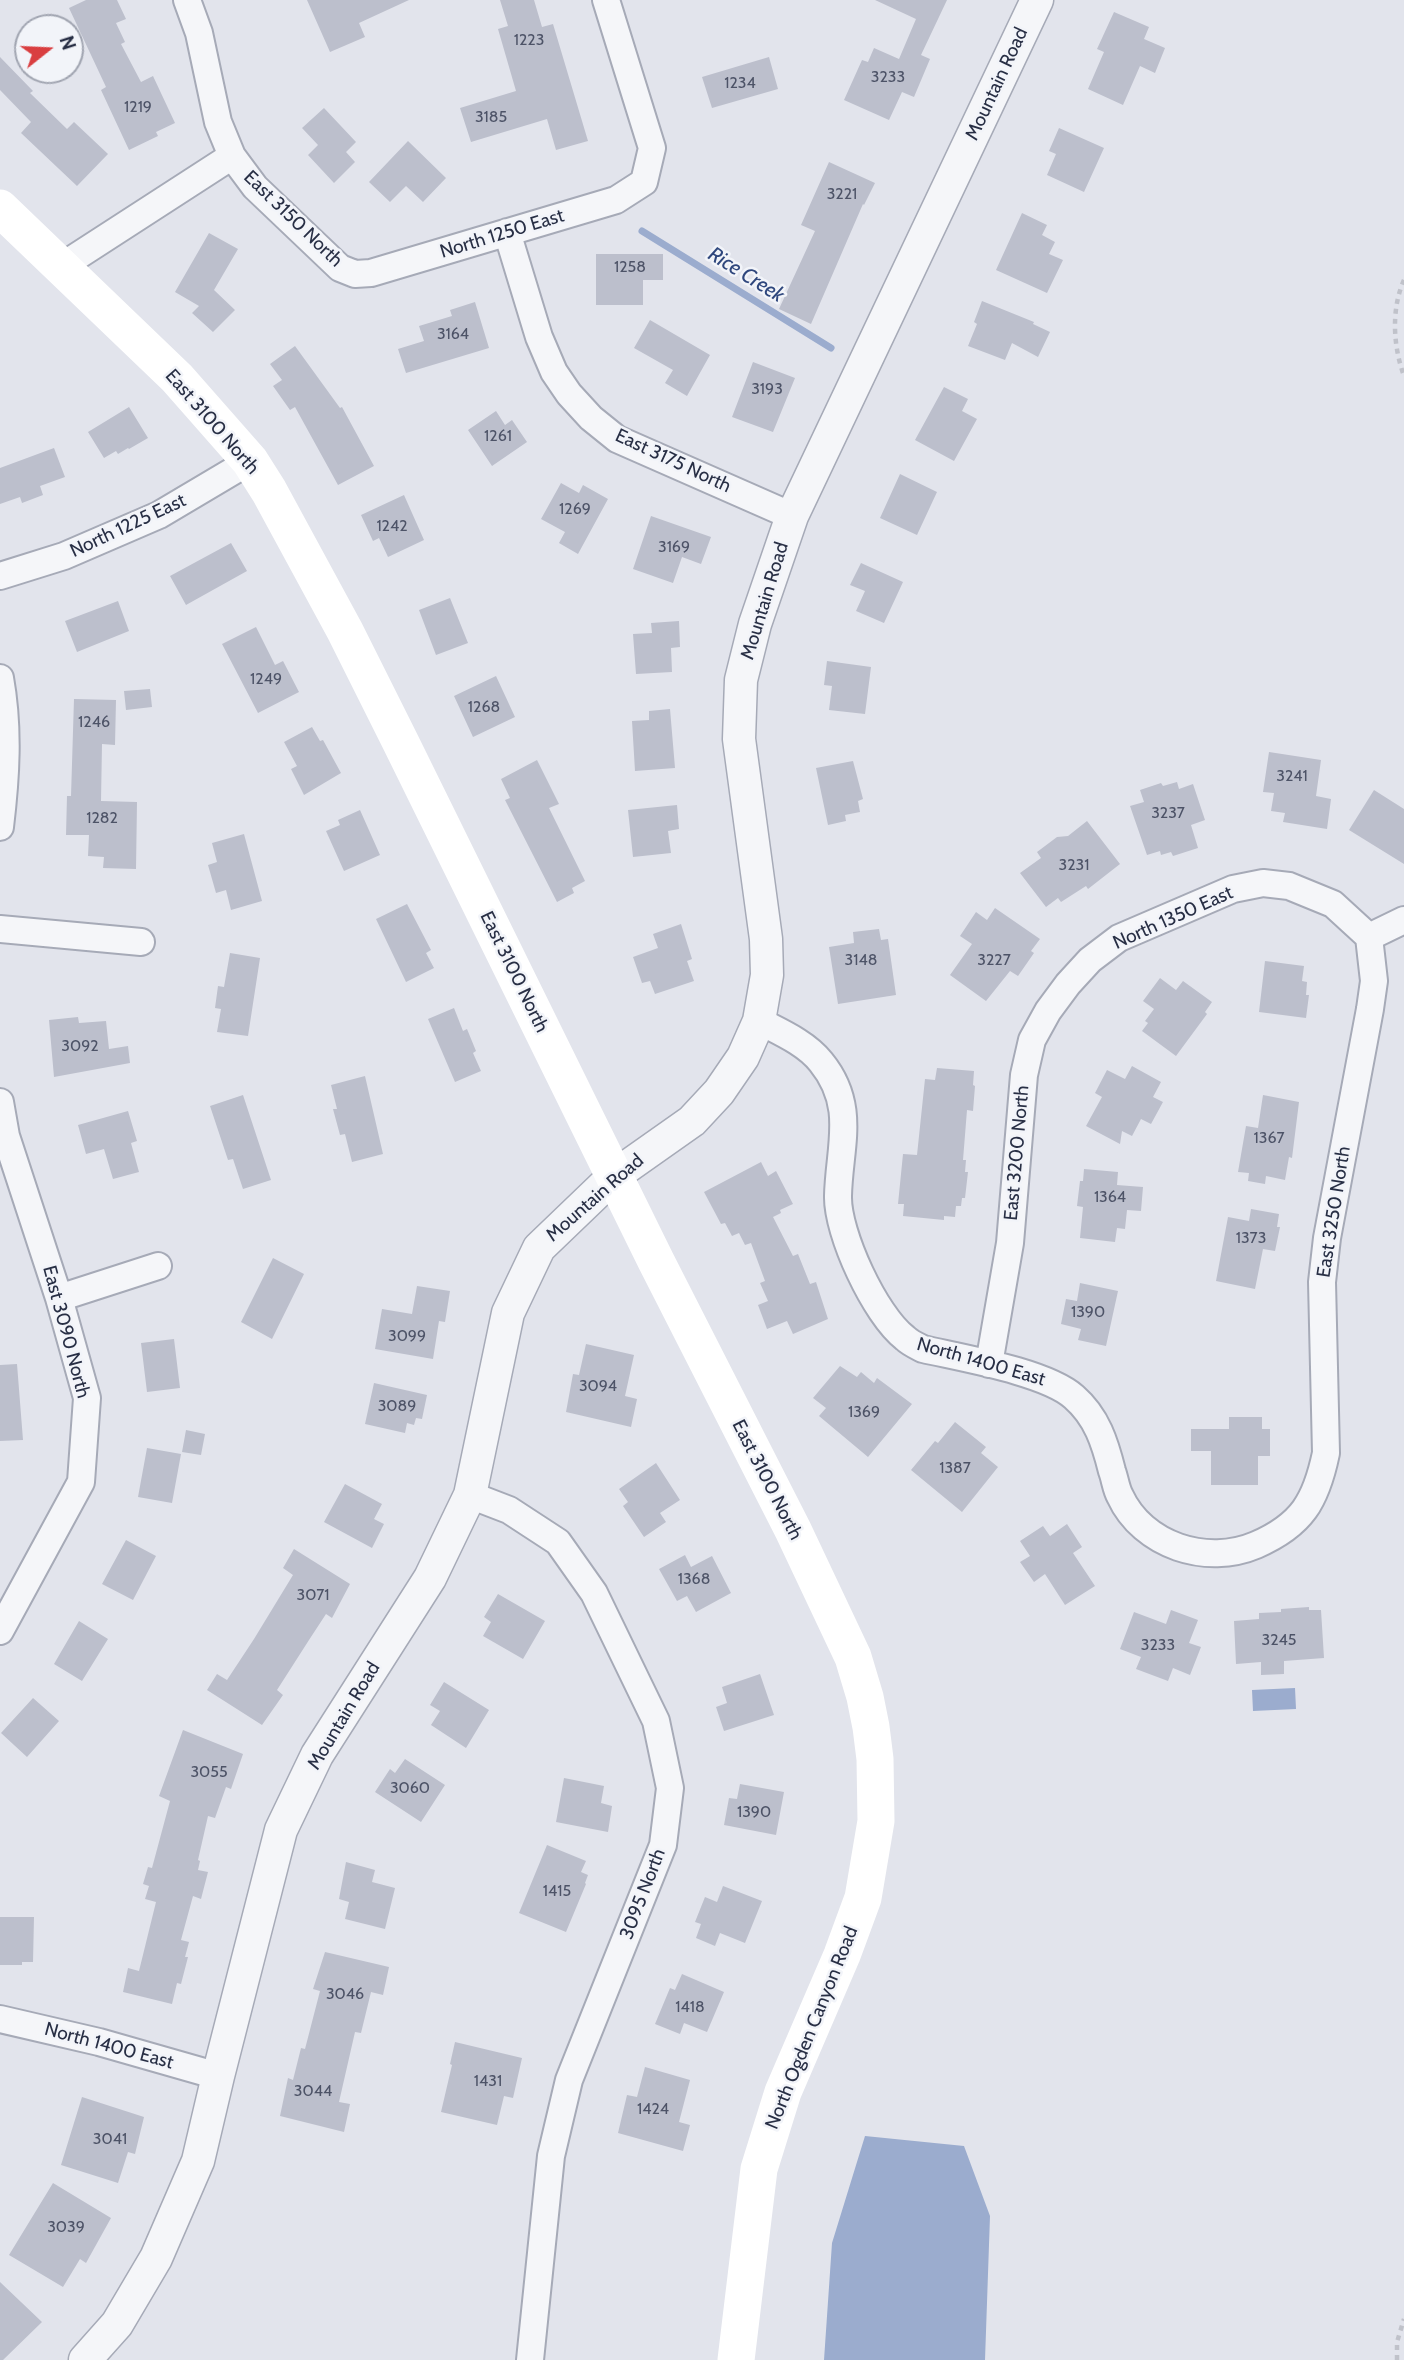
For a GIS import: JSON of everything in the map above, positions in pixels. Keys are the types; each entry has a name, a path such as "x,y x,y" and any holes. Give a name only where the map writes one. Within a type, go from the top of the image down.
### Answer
{"main road":[{"name":"East 3100 North","path":"0,208 177,378 250,461 287,524 357,656 614,1177 793,1530 853,1657 871,1727 875,1759 876,1821"},
{"name":"North Ogden Canyon Road","path":"736,2360 759,2169 783,2092 842,1955 863,1898 876,1821"}],"street":[{"name":"East 3150 North","path":"187,0 199,33 218,122 232,156 255,187 340,268 355,274"},
{"name":"North 1250 East","path":"355,274 371,273 616,200 644,182 652,148 606,0"},
{"name":"Mountain Road","path":"85,2360 117,2324 156,2258 198,2161 281,1830 317,1755 430,1578 470,1495 508,1313 539,1248 614,1177 692,1121 719,1092 743,1057 759,1021 767,975 766,939 738,739 741,680 755,624 792,516 1037,0"},
{"path":"62,267 232,156"},
{"name":"East 3175 North","path":"507,232 540,337 554,372 569,394 591,418 617,439 792,516"},
{"name":"North 1225 East","path":"0,576 64,556 159,515 250,461"},
{"path":"0,678 4,699 7,769 0,827"},
{"name":"North 1350 East","path":"1090,960 1119,938 1233,889 1263,883 1289,886 1333,904 1369,937"},
{"path":"1369,937 1404,920"},
{"path":"0,929 141,942"},
{"name":"East 3250 North","path":"1294,1524 1309,1503 1321,1476 1326,1453 1322,1282 1326,1238 1372,1000 1374,981 1369,937"},
{"name":"East 3200 North","path":"989,1364 1010,1243 1024,1075 1032,1040 1048,1011 1090,960"},
{"name":"North 1400 East","path":"759,1021 799,1043 821,1061 835,1084 842,1107 845,1135 838,1197 842,1224 870,1295 886,1319 905,1339 923,1349 1049,1381 1073,1395 1093,1416 1106,1447 1119,1496 1136,1520 1156,1539 1188,1550 1215,1552 1245,1549 1270,1539 1294,1524"},
{"name":"East 3090 North","path":"0,1102 6,1136 59,1298 87,1398 81,1482 0,1631"},
{"path":"59,1298 158,1266"},
{"name":"3095 North","path":"470,1495 509,1510 558,1542 594,1592 656,1721 670,1788 663,1845 566,2093 551,2156 530,2360"},
{"name":"North 1400 East","path":"0,2019 99,2042 218,2076"}],"path":[{"path":"1404,280 1395,314 1396,357 1404,376"},
{"path":"1396,2360 1397,2342 1404,2319"}],"water":[{"path":"1295,1688 1296,1709 1253,1711 1252,1690"},
{"path":"865,2136 964,2146 990,2216 985,2360 824,2360 832,2243"}],"building":[{"path":"86,0 117,0 126,19 116,23 125,42 121,44 141,82 153,76 175,123 156,132 158,136 129,150 101,90 106,87 84,40 84,14 72,14 69,8"},
{"path":"307,0 409,0 359,23 365,37 330,52"},
{"path":"500,0 534,0 542,27 553,24 588,141 556,150 547,119 471,142 460,108 516,91 498,29 508,26"},
{"path":"875,0 947,0 921,55 930,59 914,97 902,92 889,120 844,100 862,60 868,62 874,48 899,59 916,19"},
{"path":"1114,12 1149,27 1144,39 1165,48 1155,73 1140,66 1123,105 1088,89 1104,52 1097,49"},
{"path":"0,57 14,71 14,84 26,84 33,91 30,93 67,129 74,122 108,154 77,186 21,133 31,122 0,90"},
{"path":"769,57 778,89 712,108 702,77"},
{"path":"324,108 356,142 346,152 355,162 334,183 308,155 318,145 302,128"},
{"path":"1059,128 1104,148 1084,192 1047,175 1056,154 1049,151"},
{"path":"408,141 446,178 423,202 406,186 390,202 369,182"},
{"path":"829,162 875,183 863,204 811,324 779,309 815,231 801,225"},
{"path":"1022,213 1047,225 1042,235 1055,242 1049,254 1063,260 1047,293 996,270"},
{"path":"209,233 238,249 214,290 235,310 213,332 192,313 199,306 175,292"},
{"path":"596,254 663,254 663,280 643,280 643,305 596,305"},
{"path":"982,301 1034,322 1033,324 1050,332 1038,357 1012,343 1005,360 968,346"},
{"path":"475,302 489,348 406,373 398,349 424,341 419,326 452,316 450,310"},
{"path":"650,320 710,355 687,396 665,383 673,370 634,348"},
{"path":"295,346 340,408 342,407 374,466 338,485 295,407 290,410 273,386 282,380 270,364"},
{"path":"753,362 795,378 773,432 732,417"},
{"path":"944,387 968,399 962,411 977,419 954,461 915,440"},
{"path":"129,407 148,438 118,454 116,451 104,458 88,432"},
{"path":"496,411 505,425 512,420 527,442 492,466 468,430"},
{"path":"54,448 65,477 40,486 43,495 22,503 20,497 0,504 0,468"},
{"path":"900,474 937,492 917,535 880,518"},
{"path":"561,483 579,493 583,485 608,499 578,554 559,543 565,532 541,519"},
{"path":"404,495 424,540 388,557 379,538 373,541 361,515"},
{"path":"651,516 711,537 701,564 682,557 673,583 633,569"},
{"path":"231,543 247,571 186,605 170,576"},
{"path":"861,563 903,582 884,623 856,611 865,591 850,585"},
{"path":"450,598 468,643 436,655 419,610"},
{"path":"118,601 129,631 77,652 65,621"},
{"path":"679,621 680,647 671,648 672,672 636,674 633,634 652,633 651,623"},
{"path":"256,627 275,665 283,661 299,692 258,713 222,644"},
{"path":"827,661 871,667 865,714 829,710 832,686 824,685"},
{"path":"496,676 515,717 473,737 454,696"},
{"path":"150,689 152,707 126,710 124,691"},
{"path":"74,699 116,700 115,745 102,744 101,801 137,802 136,869 103,868 104,857 88,856 89,835 66,835 67,796 71,796"},
{"path":"670,709 675,768 635,771 632,721 649,720 649,711"},
{"path":"312,727 320,741 323,740 341,773 304,795 291,769 297,766 284,742"},
{"path":"1269,752 1321,760 1316,796 1331,799 1327,829 1283,822 1285,813 1271,811 1274,793 1263,792"},
{"path":"537,760 559,804 549,808 585,881 572,888 574,893 557,902 505,800 510,798 501,779"},
{"path":"853,761 863,799 858,801 860,812 845,815 846,821 828,825 816,768"},
{"path":"1177,782 1179,789 1193,784 1205,820 1191,825 1198,848 1173,856 1171,852 1161,855 1160,851 1147,855 1130,806 1144,802 1140,790 1161,783 1163,786"},
{"path":"1374,790 1404,809 1404,864 1349,830"},
{"path":"677,805 679,829 668,831 671,853 633,857 628,810"},
{"path":"360,810 380,855 344,871 326,831 340,825 338,820"},
{"path":"1087,821 1120,864 1088,889 1086,886 1061,902 1058,898 1046,907 1020,873 1041,858 1037,852 1057,837 1068,836"},
{"path":"244,834 262,901 231,910 226,890 216,893 208,865 217,862 212,843"},
{"path":"407,904 431,950 426,953 434,968 406,982 376,919"},
{"path":"995,908 1040,939 1018,976 1010,971 986,1001 950,975 972,944 960,936 976,912 987,920"},
{"path":"681,924 692,959 687,961 694,981 655,994 650,981 642,983 633,957 658,948 653,934"},
{"path":"879,929 881,940 888,939 896,995 838,1004 829,947 854,943 853,932"},
{"path":"230,953 260,958 248,1036 217,1032 221,1009 215,1008 218,986 224,987"},
{"path":"1265,961 1304,966 1302,981 1307,982 1306,995 1309,995 1306,1018 1259,1012"},
{"path":"1160,978 1176,990 1183,981 1212,1002 1205,1012 1207,1014 1176,1056 1142,1031 1148,1023 1145,1021 1154,1009 1143,1001"},
{"path":"454,1008 463,1031 467,1029 481,1071 455,1082 428,1019"},
{"path":"78,1017 79,1023 106,1021 109,1049 128,1046 130,1063 54,1077 49,1020"},
{"path":"1132,1066 1161,1082 1153,1097 1163,1102 1151,1124 1141,1119 1132,1136 1122,1131 1120,1144 1086,1126 1102,1097 1095,1093 1107,1070 1125,1079"},
{"path":"937,1068 974,1071 975,1086 973,1111 967,1110 963,1160 966,1160 965,1172 968,1172 965,1198 962,1198 961,1206 956,1206 955,1217 944,1216 944,1220 903,1216 904,1204 898,1204 903,1154 917,1155 925,1079 935,1080"},
{"path":"365,1076 383,1154 352,1162 345,1134 340,1135 333,1109 337,1109 331,1085"},
{"path":"243,1095 271,1180 243,1189 233,1159 228,1160 210,1106"},
{"path":"1263,1095 1299,1102 1292,1158 1289,1157 1285,1180 1266,1176 1265,1184 1248,1181 1249,1173 1238,1172 1246,1126 1258,1128"},
{"path":"128,1111 137,1141 131,1143 139,1172 113,1179 104,1149 86,1154 78,1125"},
{"path":"761,1162 768,1176 776,1171 793,1204 773,1217 793,1256 798,1254 810,1284 816,1282 828,1319 793,1334 787,1321 767,1329 758,1305 768,1301 760,1283 765,1281 751,1243 745,1245 739,1233 732,1236 725,1223 721,1224 704,1192"},
{"path":"1084,1169 1118,1172 1117,1185 1143,1187 1141,1211 1127,1210 1125,1229 1117,1228 1115,1242 1080,1238 1083,1207 1077,1206"},
{"path":"1251,1209 1279,1214 1277,1227 1280,1227 1275,1251 1263,1249 1255,1289 1216,1281 1228,1217 1249,1221"},
{"path":"273,1258 304,1274 272,1339 241,1322"},
{"path":"1080,1283 1118,1291 1106,1346 1078,1340 1081,1329 1061,1324 1066,1299 1077,1301"},
{"path":"417,1286 450,1291 445,1322 439,1321 433,1359 375,1349 382,1309 412,1314"},
{"path":"174,1339 180,1388 147,1392 141,1343"},
{"path":"586,1344 634,1355 625,1396 637,1399 631,1427 566,1412 573,1374 579,1375"},
{"path":"17,1364 23,1440 0,1441 0,1365"},
{"path":"840,1366 857,1377 861,1372 874,1383 877,1378 912,1404 868,1457 819,1416 826,1408 813,1398"},
{"path":"374,1383 427,1395 422,1419 416,1418 414,1425 407,1423 405,1433 365,1424"},
{"path":"1229,1417 1262,1417 1262,1429 1270,1429 1270,1456 1258,1456 1258,1485 1211,1485 1211,1451 1191,1451 1191,1429 1229,1429"},
{"path":"955,1422 986,1447 981,1453 998,1467 962,1512 911,1470"},
{"path":"186,1430 205,1434 201,1455 182,1452"},
{"path":"147,1448 181,1454 172,1503 138,1497"},
{"path":"656,1463 680,1500 660,1513 666,1522 644,1537 623,1506 628,1502 619,1489"},
{"path":"345,1484 382,1504 374,1519 384,1524 372,1548 324,1522"},
{"path":"1067,1524 1082,1547 1073,1553 1095,1586 1065,1605 1045,1574 1034,1582 1020,1562 1030,1556 1020,1541 1043,1526 1050,1536"},
{"path":"126,1540 156,1556 133,1600 102,1584"},
{"path":"294,1549 350,1584 332,1618 326,1614 277,1690 283,1695 262,1725 207,1690 217,1674 227,1680 254,1639 293,1575 283,1568"},
{"path":"685,1555 691,1567 712,1556 731,1593 696,1612 687,1596 677,1601 659,1569"},
{"path":"498,1594 545,1621 523,1659 483,1636 491,1622 484,1617"},
{"path":"1309,1607 1309,1610 1321,1610 1324,1658 1284,1661 1284,1674 1261,1675 1261,1662 1236,1664 1234,1621 1259,1619 1259,1613"},
{"path":"1171,1610 1198,1620 1189,1643 1201,1647 1190,1675 1173,1668 1168,1681 1136,1669 1141,1657 1120,1649 1134,1612 1166,1624"},
{"path":"79,1621 108,1639 82,1681 54,1664"},
{"path":"760,1674 774,1715 724,1731 716,1707 727,1703 722,1687"},
{"path":"444,1682 489,1710 466,1748 431,1725 440,1711 430,1705"},
{"path":"33,1698 59,1721 27,1757 1,1733"},
{"path":"183,1730 243,1754 231,1789 226,1787 215,1818 208,1816 198,1870 208,1872 201,1899 193,1896 181,1940 189,1942 185,1957 188,1957 172,2004 123,1992 128,1968 139,1971 156,1902 145,1899 149,1886 143,1884 148,1867 152,1868 170,1801 159,1796"},
{"path":"405,1759 445,1785 421,1822 375,1792 390,1769 395,1773"},
{"path":"564,1778 604,1786 601,1803 612,1806 608,1832 556,1822"},
{"path":"740,1784 784,1792 776,1835 724,1825 729,1798 737,1799"},
{"path":"547,1845 586,1861 581,1872 588,1875 586,1884 566,1932 519,1913"},
{"path":"346,1862 375,1870 372,1882 395,1888 385,1929 345,1919 349,1902 339,1899"},
{"path":"723,1886 762,1901 745,1943 720,1933 715,1946 696,1938 701,1924 695,1922 705,1897 717,1902"},
{"path":"0,1917 34,1917 33,1962 0,1965"},
{"path":"325,1952 389,1967 383,1995 371,1992 361,2033 355,2032 339,2102 350,2104 344,2132 280,2116 288,2078 293,2080 301,2048 305,2049 320,1991 313,1989"},
{"path":"682,1974 724,1992 707,2032 684,2023 680,2034 655,2024 670,1988 675,1990"},
{"path":"455,2042 522,2058 513,2098 504,2096 497,2125 441,2112"},
{"path":"645,2067 690,2080 679,2122 690,2125 683,2151 618,2133 627,2095 637,2097"},
{"path":"82,2097 144,2117 135,2154 128,2152 118,2183 61,2165"},
{"path":"53,2183 111,2218 86,2263 80,2259 63,2287 9,2255"},
{"path":"0,2282 42,2322 3,2360 0,2360"}],"waterway":[{"name":"Rice Creek","path":"642,231 831,348"}]}
